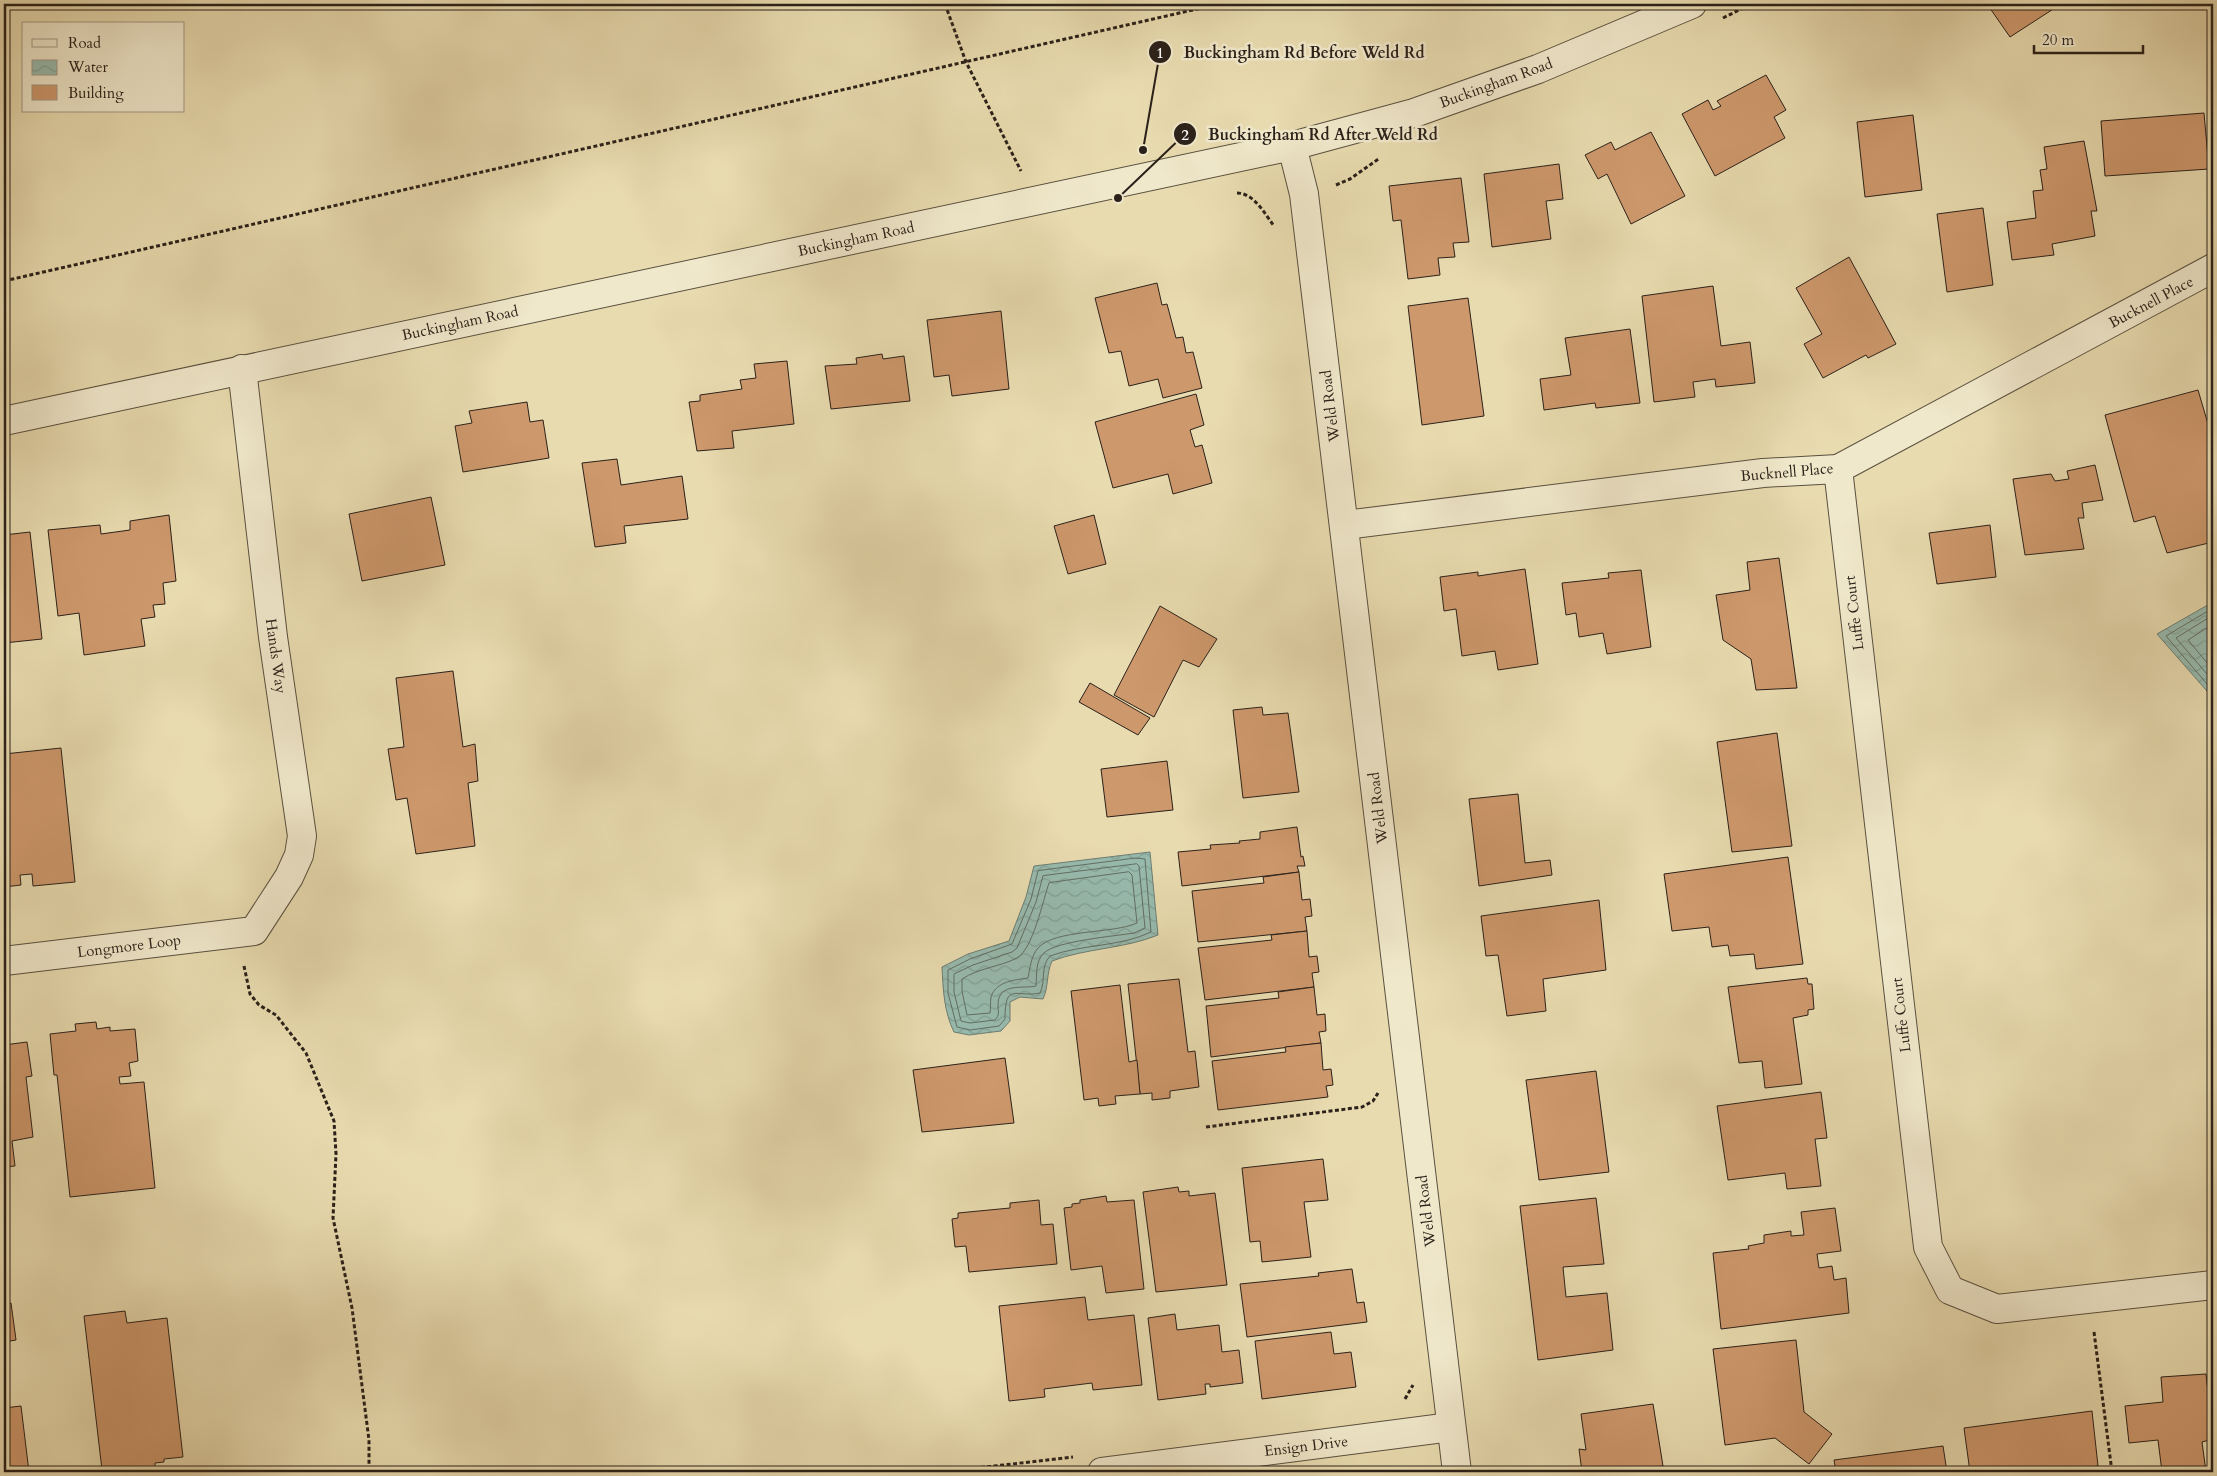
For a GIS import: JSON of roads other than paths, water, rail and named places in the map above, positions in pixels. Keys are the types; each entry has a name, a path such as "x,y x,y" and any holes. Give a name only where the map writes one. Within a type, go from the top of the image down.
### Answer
{"street":[{"name":"Buckingham Road","path":"4,421 1292,146 1414,113 1538,69 1692,4"},
{"name":"Weld Road","path":"1292,146 1304,194 1457,1472"},
{"name":"Bucknell Place","path":"1344,525 1763,473 1838,469 2213,268"},
{"name":"Hands Way","path":"242,369 272,627 302,836 299,855 289,877 254,931"},
{"name":"Luffe Court","path":"1838,469 1928,1247 1950,1290 1997,1309 2213,1285"},
{"name":"Longmore Loop","path":"4,961 254,931"},
{"name":"Ensign Drive","path":"1102,1472 1451,1427"}],"water":[{"path":"2213,602 2213,698 2157,634"},
{"path":"1150,852 1158,935 1145,940 1078,953 1052,961 1043,999 1020,997 1010,1002 1010,1021 1001,1031 969,1035 954,1032 946,1008 942,967 968,954 1009,941 1026,897 1034,866"}],"place":[{"name":"Buckingham Rd Before Weld Rd","path":"1143,150"},
{"name":"Buckingham Rd After Weld Rd","path":"1118,198"}]}
